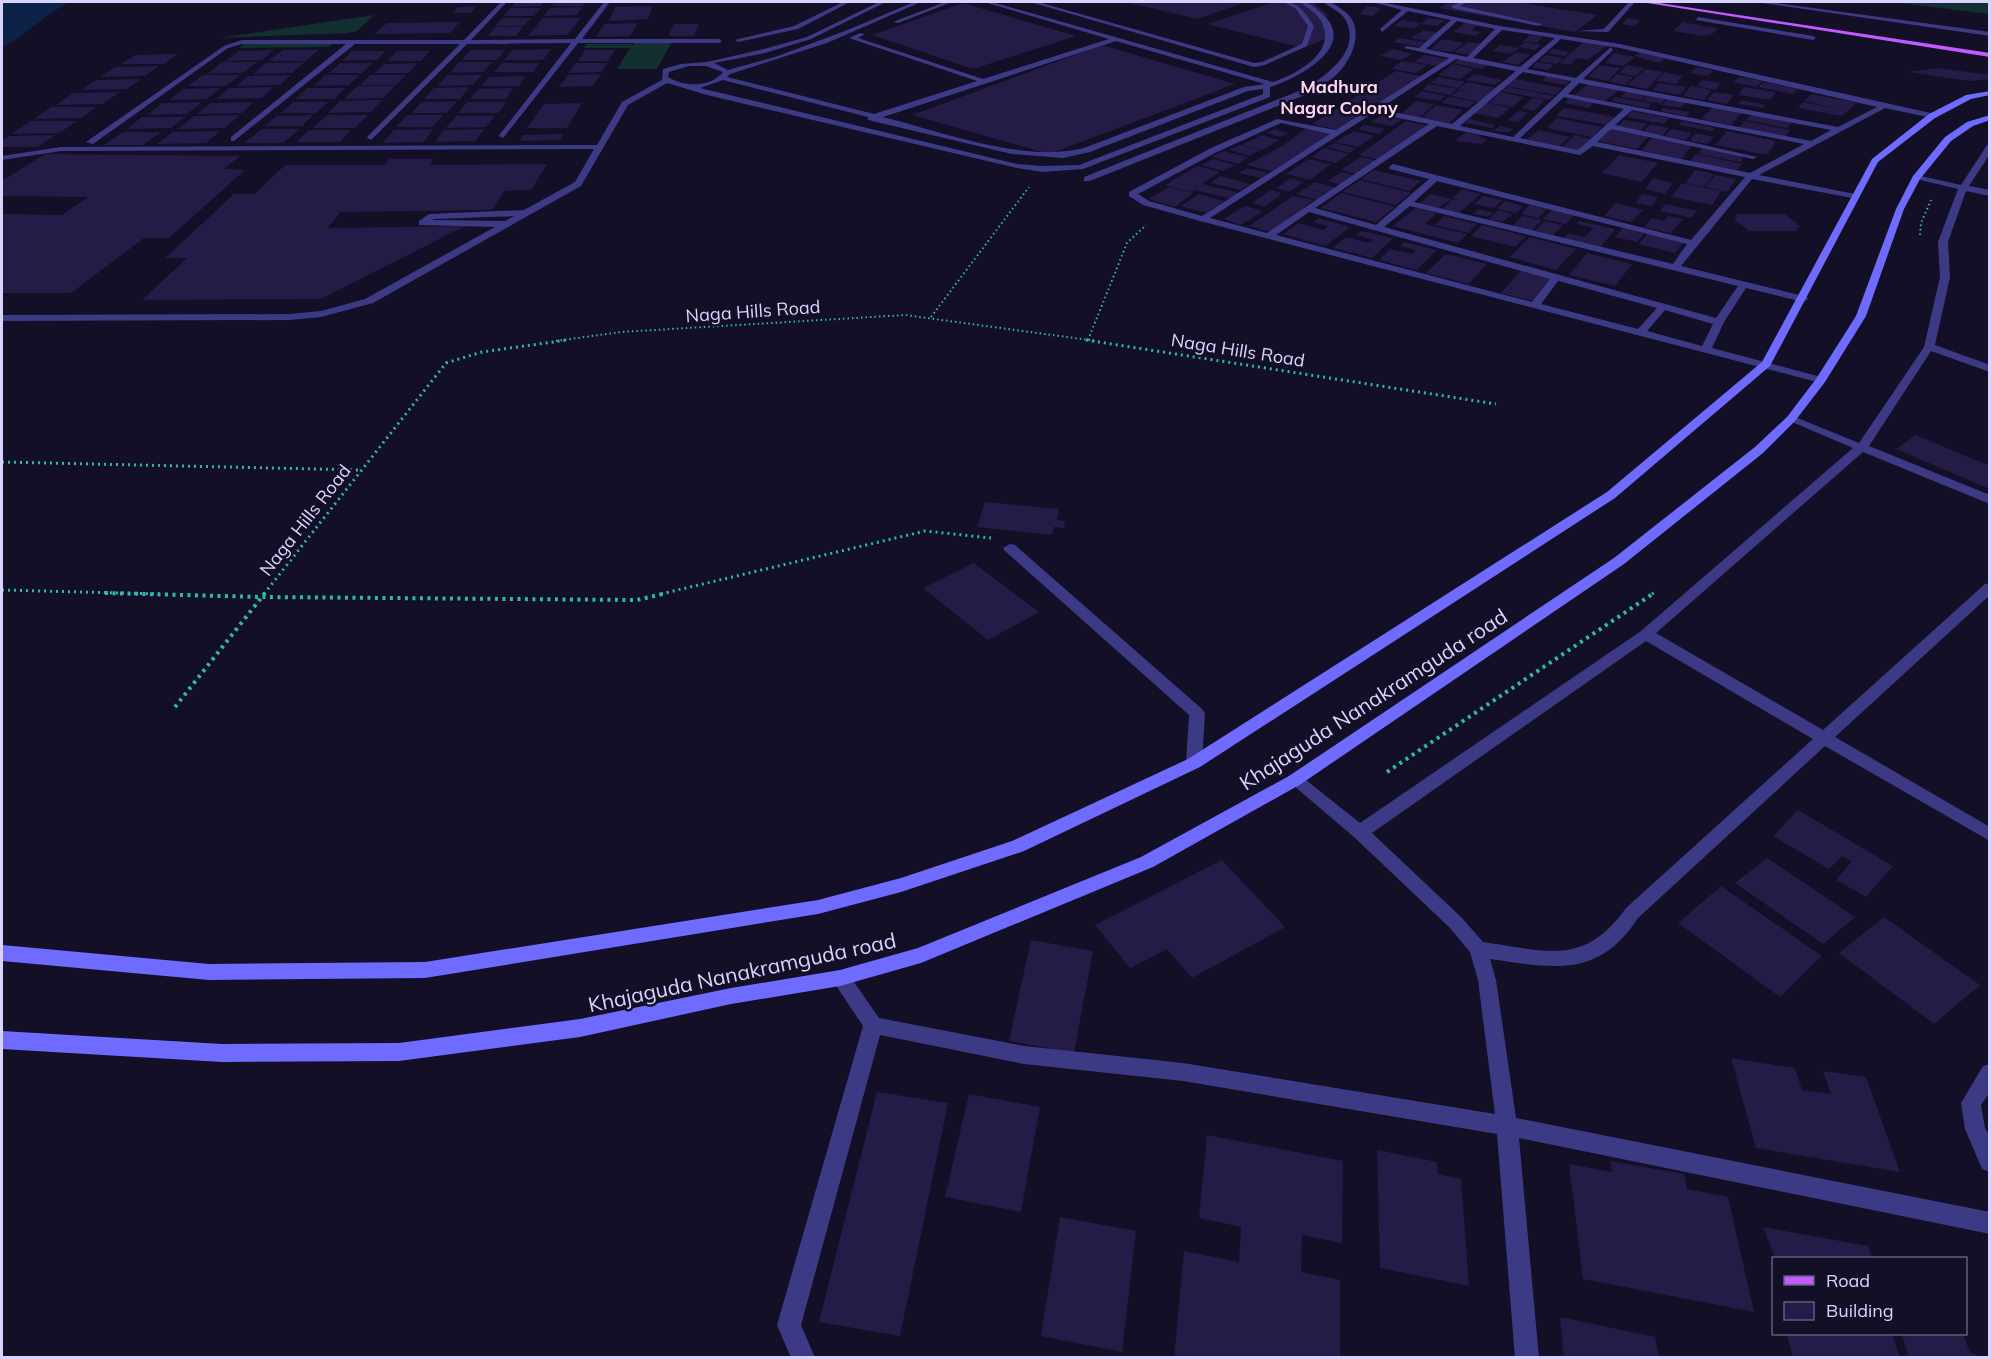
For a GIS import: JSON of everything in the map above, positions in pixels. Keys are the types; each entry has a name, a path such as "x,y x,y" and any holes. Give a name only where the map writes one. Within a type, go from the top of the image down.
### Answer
{"main road":[{"path":"1644,2 1989,57"},
{"path":"1699,2 1955,41"},
{"name":"Khajaguda Nanakramguda road","path":"2,953 209,972 425,970 818,906 891,887 1017,846 1194,763 1611,495 1766,364 1803,299 1875,161 1932,116 1969,97 1989,93"},
{"name":"Khajaguda Nanakramguda road","path":"2,1040 222,1053 399,1052 580,1028 731,996 840,978 921,955 1147,862 1295,780 1619,561 1759,450 1791,419 1821,380 1861,316 1900,209 1916,178 1948,139 1970,124 1989,117"}],"street":[{"path":"371,138 504,2"},
{"path":"503,136 607,2"},
{"path":"90,142 234,44 251,41 579,40 719,41 738,45 783,39 796,28 848,2"},
{"path":"666,80 664,74 672,69 735,59 809,38 883,2"},
{"path":"688,86 780,59 831,41 918,2"},
{"path":"813,53 949,2"},
{"path":"987,2 1118,38 1271,86"},
{"path":"1033,2 1254,65 1263,64 1305,45 1311,26 1298,8 1287,2"},
{"path":"1044,5 1054,2"},
{"path":"699,64 719,66 725,75 871,118 969,141 1045,156 1063,156 1096,147 1247,88 1271,86 1320,59 1329,42 1329,26 1319,12 1304,2"},
{"path":"1088,179 1292,98 1333,74 1347,56 1353,35 1348,17 1326,2"},
{"path":"1375,2 1455,20 1653,53 1932,116"},
{"path":"1464,2 1454,7 1548,25"},
{"path":"1571,29 1600,33 1606,30 1632,2"},
{"path":"1758,2 1989,34"},
{"path":"1382,30 1407,9"},
{"path":"1721,34 1740,18"},
{"path":"1698,19 1813,38"},
{"path":"1421,50 1455,20"},
{"path":"1468,60 1500,28"},
{"path":"1454,127 1560,37"},
{"path":"852,38 980,80"},
{"path":"845,126 980,80 1118,38"},
{"path":"234,139 355,40"},
{"path":"719,41 714,46 726,48"},
{"path":"1407,48 1581,79 1836,129"},
{"path":"1515,139 1611,49"},
{"path":"1203,219 1455,57"},
{"path":"2,318 290,317 321,314 369,301 578,184 625,104 666,80 707,93 845,126 1017,166 1042,169 1080,167 1116,154 1267,95 1271,86"},
{"path":"1564,95 1810,144"},
{"path":"1675,268 1693,243 1750,176 1836,129 1884,106"},
{"path":"1372,111 1580,153 1630,108"},
{"path":"1339,133 1280,121 1214,150 1132,194 1146,202 1203,219 1821,380"},
{"path":"1270,235 1436,123"},
{"path":"1608,126 1753,157"},
{"path":"949,149 969,141"},
{"path":"1591,143 1855,197"},
{"path":"2,158 61,149 601,147"},
{"path":"1096,147 1116,154"},
{"path":"1360,832 1646,634 1863,446 1929,346 1945,277 1943,242 1963,188 1989,147"},
{"path":"1393,166 1693,243"},
{"path":"1378,228 1436,177"},
{"path":"1916,178 1989,193"},
{"path":"1408,203 1803,299"},
{"path":"1308,209 1555,279 1719,322"},
{"path":"509,224 422,223 432,216 530,212"},
{"path":"1534,306 1555,279"},
{"path":"1706,349 1719,322 1744,285"},
{"path":"1641,332 1662,308"},
{"path":"1929,346 1989,369"},
{"path":"1791,419 1863,446 1989,500"},
{"path":"1010,548 1197,713 1194,763"},
{"path":"1478,949 1554,959 1586,953 1611,940 1632,913 1826,739 1989,587"},
{"path":"1646,634 1989,835"},
{"path":"1295,780 1360,832 1456,923 1478,949 1487,980 1508,1126 1527,1358"},
{"path":"840,978 873,1025 1024,1055 1183,1072 1508,1126 1989,1223"},
{"path":"803,1358 789,1325 873,1025"},
{"path":"1989,1073 1971,1103 1975,1129 1989,1162"}],"path":[{"path":"930,318 1030,186"},
{"path":"1088,340 1127,243 1148,224"},
{"name":"Naga Hills Road","path":"175,707 446,363 482,352 621,332 905,315 1088,340 1496,404"},
{"path":"2,462 361,470"},
{"path":"2,590 261,597 637,600 926,531 988,537 1010,548"}],"green space":[{"path":"1892,2 1989,2 1989,14"},
{"path":"374,15 357,31 348,33 218,38"},
{"path":"672,42 657,69 617,69 634,43"},
{"path":"244,44 333,44 328,47 239,48"},
{"path":"586,44 632,44 630,48 584,48"}],"water":[{"path":"2,2 69,2 2,47"}],"building":[{"path":"516,2 544,2 541,6 512,7"},
{"path":"555,2 586,2 583,6 551,6"},
{"path":"1125,2 1246,2 1198,19"},
{"path":"1274,2 1313,2 1328,15 1325,20 1332,28 1330,37 1303,48 1207,24"},
{"path":"1449,2 1516,2 1597,15 1575,32 1439,8"},
{"path":"963,3 1076,36 973,69 872,35"},
{"path":"477,6 471,13 452,13 458,7"},
{"path":"653,6 648,19 609,21 615,7"},
{"path":"1367,6 1381,8 1373,16 1359,14"},
{"path":"582,7 577,15 544,16 550,8"},
{"path":"510,8 541,8 534,16 503,16"},
{"path":"502,18 531,18 524,26 495,26"},
{"path":"543,18 581,18 567,35 528,36"},
{"path":"1429,18 1445,20 1437,26 1421,24"},
{"path":"1628,18 1641,20 1634,26 1622,24"},
{"path":"1402,20 1421,23 1414,29 1394,26"},
{"path":"460,22 450,33 375,34 387,23"},
{"path":"1683,22 1718,28 1712,34 1702,36 1673,31"},
{"path":"638,23 630,36 596,37 604,24"},
{"path":"1464,23 1478,25 1471,30 1481,32 1476,36 1453,32"},
{"path":"674,24 699,24 694,36 668,36"},
{"path":"496,27 523,27 516,36 488,36"},
{"path":"1424,30 1439,33 1429,41 1410,38"},
{"path":"1530,35 1543,37 1537,43 1524,41"},
{"path":"1399,38 1426,42 1420,47 1393,42"},
{"path":"1443,39 1464,43 1452,52 1431,49"},
{"path":"1585,41 1609,45 1587,60 1577,58 1570,65 1559,63"},
{"path":"1468,42 1484,44 1470,55 1454,52"},
{"path":"1525,42 1541,45 1535,50 1519,47"},
{"path":"1102,45 1235,84 1049,154 912,115"},
{"path":"1500,45 1519,48 1511,54 1492,51"},
{"path":"551,49 543,60 504,60 513,50"},
{"path":"1392,49 1413,54 1401,60 1380,56"},
{"path":"1553,49 1570,52 1565,56 1548,53"},
{"path":"274,50 262,60 226,61 239,51"},
{"path":"283,50 319,50 305,61 268,61"},
{"path":"471,50 505,50 497,60 462,60"},
{"path":"585,50 615,50 608,61 578,61"},
{"path":"352,51 386,51 377,60 342,61"},
{"path":"397,51 430,51 421,61 387,61"},
{"path":"1517,52 1530,55 1518,65 1502,62"},
{"path":"1640,52 1667,57 1659,63 1634,56"},
{"path":"1614,53 1635,57 1623,66 1605,63"},
{"path":"178,54 164,64 121,64 135,55"},
{"path":"1424,55 1447,59 1437,66 1414,62"},
{"path":"1546,55 1563,58 1557,64 1539,61"},
{"path":"1459,59 1488,64 1482,69 1453,63"},
{"path":"1402,61 1427,65 1416,73 1391,69"},
{"path":"222,62 257,62 243,73 207,74"},
{"path":"305,62 292,73 253,74 266,63"},
{"path":"459,62 492,62 484,72 450,73"},
{"path":"1538,62 1554,65 1548,70 1532,67"},
{"path":"340,63 373,63 362,73 329,73"},
{"path":"417,63 409,73 374,73 384,64"},
{"path":"502,63 539,63 533,72 494,72"},
{"path":"575,63 607,63 601,72 568,73"},
{"path":"1453,64 1474,69 1460,79 1438,75"},
{"path":"1600,65 1620,68 1608,81 1588,77"},
{"path":"1627,65 1644,68 1636,76 1619,73"},
{"path":"159,66 145,76 100,77 115,67"},
{"path":"1697,67 1714,71 1707,76 1690,73"},
{"path":"1938,68 1990,75 1990,79 1969,81 1908,72"},
{"path":"1646,69 1663,72 1647,89 1627,85"},
{"path":"1396,71 1421,76 1412,83 1402,81 1409,83 1338,130 1312,124"},
{"path":"1664,72 1683,76 1676,84 1656,81"},
{"path":"601,74 593,86 559,87 568,75"},
{"path":"1474,74 1502,80 1494,85 1466,80"},
{"path":"1548,74 1572,78 1566,85 1542,81"},
{"path":"1617,74 1633,77 1625,85 1609,82"},
{"path":"203,75 240,75 226,86 188,86"},
{"path":"291,75 280,85 236,86 248,76"},
{"path":"325,75 359,75 349,85 314,86"},
{"path":"370,75 406,75 396,85 360,85"},
{"path":"447,75 482,75 473,85 437,86"},
{"path":"526,76 519,86 481,86 489,77"},
{"path":"1438,77 1465,82 1458,88 1431,83"},
{"path":"1740,77 1763,81 1756,87 1733,82"},
{"path":"141,79 127,89 81,90 96,80"},
{"path":"1515,79 1562,88 1555,95 1507,86"},
{"path":"1702,80 1721,83 1715,90 1697,86"},
{"path":"1468,82 1496,88 1479,102 1451,96 1459,90 1474,93 1458,89"},
{"path":"1764,82 1798,89 1792,94 1758,87"},
{"path":"1659,83 1687,87 1680,95 1652,90"},
{"path":"1429,84 1457,89 1450,95 1423,90"},
{"path":"1588,84 1619,90 1605,101 1574,95"},
{"path":"358,86 395,86 383,98 344,99"},
{"path":"1691,86 1711,90 1704,100 1683,96"},
{"path":"273,87 262,98 216,99 229,88"},
{"path":"469,87 460,99 424,99 434,88"},
{"path":"1508,87 1554,96 1549,100 1502,91"},
{"path":"1744,87 1776,92 1771,100 1738,95"},
{"path":"220,88 207,99 169,100 183,89"},
{"path":"307,88 345,88 334,99 295,99"},
{"path":"513,88 506,99 470,99 478,89"},
{"path":"1422,91 1445,96 1439,101 1415,97"},
{"path":"1627,91 1646,94 1641,100 1621,97"},
{"path":"120,92 103,104 56,105 73,93"},
{"path":"1501,92 1524,97 1512,107 1489,103"},
{"path":"1714,92 1734,95 1727,104 1707,100"},
{"path":"1649,94 1667,97 1661,104 1642,100"},
{"path":"1811,94 1857,103 1842,116 1798,108 1803,102 1838,109 1805,101"},
{"path":"1449,97 1475,102 1469,108 1442,103"},
{"path":"1615,97 1651,103 1648,108 1611,101"},
{"path":"1533,98 1545,100 1534,111 1522,108"},
{"path":"1569,98 1594,102 1589,108 1564,103"},
{"path":"1667,99 1687,102 1681,108 1662,105"},
{"path":"382,100 371,112 328,113 340,101"},
{"path":"1741,100 1765,105 1763,108 1738,104"},
{"path":"457,101 447,113 411,113 422,102"},
{"path":"1416,101 1434,104 1419,118 1400,115"},
{"path":"202,102 187,114 147,115 162,103"},
{"path":"254,102 242,113 197,114 211,103"},
{"path":"293,102 328,102 316,113 281,113"},
{"path":"467,102 507,102 498,113 458,113"},
{"path":"582,103 567,128 527,128 544,104"},
{"path":"1487,103 1510,108 1498,118 1474,113"},
{"path":"1436,105 1463,110 1449,123 1421,118"},
{"path":"51,107 96,107 81,118 34,119"},
{"path":"1713,107 1742,113 1731,125 1701,119"},
{"path":"1564,108 1588,112 1580,120 1556,116"},
{"path":"1663,108 1690,112 1687,116 1660,111"},
{"path":"1518,111 1528,113 1518,122 1508,120"},
{"path":"1631,111 1669,118 1664,124 1627,117"},
{"path":"1589,112 1614,117 1606,125 1581,120"},
{"path":"1752,114 1793,122 1787,128 1746,120"},
{"path":"240,115 225,128 178,129 194,116"},
{"path":"313,115 302,126 265,126 277,116"},
{"path":"327,115 368,115 355,128 313,128"},
{"path":"407,115 443,115 433,127 396,127"},
{"path":"1381,115 1401,120 1392,126 1371,122"},
{"path":"456,116 495,116 486,127 446,128"},
{"path":"142,117 185,117 171,128 127,129"},
{"path":"1557,118 1602,127 1592,137 1547,128"},
{"path":"1469,119 1495,125 1492,128 1465,123"},
{"path":"1624,120 1647,124 1640,132 1617,127"},
{"path":"31,121 77,121 59,133 12,134"},
{"path":"1406,121 1429,126 1380,160 1359,155"},
{"path":"1682,121 1715,128 1712,131 1679,125"},
{"path":"1745,121 1790,130 1784,138 1738,129"},
{"path":"1650,124 1669,128 1662,136 1643,132"},
{"path":"1364,125 1385,129 1379,134 1358,129"},
{"path":"1500,126 1514,129 1509,132 1493,131"},
{"path":"1306,128 1331,134 1271,171 1247,165 1282,146"},
{"path":"1611,128 1649,136 1637,149 1598,141"},
{"path":"262,129 300,129 283,143 244,143"},
{"path":"434,129 423,142 382,143 394,130"},
{"path":"484,129 475,141 435,142 444,130"},
{"path":"1275,129 1289,133 1280,137 1266,133"},
{"path":"1671,129 1692,133 1686,140 1665,136"},
{"path":"309,130 351,130 340,142 296,142"},
{"path":"1539,130 1570,137 1559,146 1527,139"},
{"path":"220,131 206,143 157,144 173,132"},
{"path":"1354,131 1375,136 1358,147 1335,142"},
{"path":"1727,131 1776,141 1767,155 1716,145"},
{"path":"123,132 161,132 143,145 104,145"},
{"path":"1466,132 1487,139 1482,144 1455,141"},
{"path":"1695,133 1714,137 1708,144 1690,141"},
{"path":"563,134 560,140 520,141 523,135"},
{"path":"55,135 38,147 2,147 2,140 9,136"},
{"path":"1261,135 1280,140 1262,150 1242,145"},
{"path":"1575,135 1591,139 1578,150 1562,147"},
{"path":"1652,138 1692,145 1682,159 1641,151"},
{"path":"1334,143 1356,148 1350,153 1328,147"},
{"path":"1240,145 1260,150 1249,156 1229,150"},
{"path":"1324,148 1349,154 1335,163 1311,157"},
{"path":"1702,148 1744,156 1741,162 1698,154"},
{"path":"1223,151 1248,157 1238,164 1212,157"},
{"path":"45,154 240,156 224,169 245,170 169,238 144,238 71,293 2,293 2,214 62,215 88,197 2,196 2,181"},
{"path":"1696,154 1742,164 1735,172 1689,162"},
{"path":"1619,155 1658,163 1641,182 1602,173"},
{"path":"1360,157 1379,161 1360,175 1341,170"},
{"path":"389,159 434,159 430,165 547,164 531,190 504,191 492,210 341,212 327,228 465,226 321,299 142,300 187,258 165,258 234,194 255,194 285,165 384,165"},
{"path":"1213,159 1235,165 1223,171 1201,165"},
{"path":"1308,159 1331,164 1310,180 1286,174"},
{"path":"1197,166 1220,172 1202,184 1239,193 1231,199 1195,190 1201,186 1191,192 1165,185"},
{"path":"1247,168 1269,173 1261,178 1238,173"},
{"path":"1374,170 1421,181 1409,191 1361,179"},
{"path":"1695,170 1714,174 1704,187 1685,183"},
{"path":"1342,172 1357,176 1343,185 1327,181"},
{"path":"1715,175 1736,179 1727,192 1705,187"},
{"path":"1220,176 1250,184 1241,190 1210,183"},
{"path":"1290,178 1303,182 1289,192 1277,188"},
{"path":"1653,178 1673,183 1665,194 1645,189"},
{"path":"1360,180 1411,193 1396,205 1343,192"},
{"path":"1315,182 1338,188 1329,194 1306,188"},
{"path":"1682,183 1721,191 1712,205 1672,197"},
{"path":"1169,187 1193,193 1175,207 1149,199"},
{"path":"1305,188 1326,194 1317,200 1296,194"},
{"path":"1462,189 1481,194 1459,213 1442,209 1453,199 1459,200 1453,198"},
{"path":"1271,190 1282,193 1265,207 1252,203"},
{"path":"1341,193 1395,207 1376,222 1321,208"},
{"path":"1199,194 1224,201 1206,213 1181,206"},
{"path":"1431,194 1451,199 1439,208 1420,203"},
{"path":"1642,194 1658,197 1652,206 1636,203"},
{"path":"1293,196 1313,200 1294,216 1284,213 1293,216 1270,232 1249,226"},
{"path":"1483,196 1503,200 1494,208 1474,204"},
{"path":"1505,201 1523,206 1516,213 1497,209"},
{"path":"1616,203 1643,210 1631,222 1604,216"},
{"path":"1665,204 1697,211 1692,218 1660,211"},
{"path":"1529,205 1547,209 1538,218 1521,214"},
{"path":"1245,206 1263,211 1241,225 1223,219"},
{"path":"1415,208 1437,213 1425,224 1467,234 1458,243 1393,226"},
{"path":"1478,209 1493,213 1488,217 1473,214"},
{"path":"1498,210 1512,214 1503,222 1489,219"},
{"path":"1552,210 1574,215 1566,224 1543,219"},
{"path":"1736,214 1785,214 1800,226 1796,231 1749,231 1735,220"},
{"path":"1444,216 1477,224 1469,233 1435,225"},
{"path":"1522,216 1542,220 1532,230 1512,226"},
{"path":"1668,216 1683,219 1671,233 1644,227 1652,218 1664,221"},
{"path":"1319,218 1350,227 1326,246 1283,234 1299,223 1323,230 1328,226 1313,222"},
{"path":"1544,221 1563,225 1553,235 1535,231"},
{"path":"1579,221 1615,229 1600,248 1563,240 1568,233 1585,237 1593,228 1576,224"},
{"path":"1482,225 1526,236 1515,247 1471,236"},
{"path":"1623,228 1644,234 1637,242 1615,237"},
{"path":"1362,231 1393,238 1372,258 1333,248 1346,237 1368,243 1373,240 1356,235"},
{"path":"1647,234 1683,243 1675,253 1639,244"},
{"path":"1530,237 1576,249 1556,270 1509,257"},
{"path":"1405,242 1437,250 1416,270 1379,260 1390,249 1412,254 1416,250 1400,246"},
{"path":"1587,253 1632,264 1615,286 1569,275"},
{"path":"1446,254 1487,264 1469,284 1426,273"},
{"path":"1520,271 1552,279 1533,301 1501,293"},
{"path":"1916,435 1990,466 1990,489 1896,449"},
{"path":"985,502 1059,509 1057,520 1065,521 1064,528 1054,527 1052,535 977,527"},
{"path":"974,563 1039,612 988,640 923,588"},
{"path":"1798,810 1893,866 1866,897 1836,880 1852,861 1842,856 1829,869 1773,836"},
{"path":"1767,858 1855,917 1823,944 1735,883"},
{"path":"1222,860 1285,927 1192,978 1167,949 1130,968 1095,925"},
{"path":"1721,886 1822,956 1780,997 1678,923"},
{"path":"1884,917 1980,985 1934,1024 1839,953"},
{"path":"1031,940 1093,951 1074,1053 1009,1041"},
{"path":"1731,1058 1795,1068 1802,1090 1831,1094 1823,1071 1866,1077 1900,1172 1756,1148"},
{"path":"877,1092 948,1103 900,1336 819,1322"},
{"path":"969,1094 1040,1107 1021,1212 945,1197"},
{"path":"1207,1135 1343,1161 1342,1243 1302,1235 1301,1272 1340,1280 1340,1358 1174,1358 1184,1251 1239,1262 1241,1227 1199,1218"},
{"path":"1377,1150 1437,1162 1438,1174 1461,1179 1469,1286 1380,1268"},
{"path":"1610,1161 1684,1174 1687,1189 1728,1197 1754,1312 1583,1279 1569,1164 1612,1172"},
{"path":"1060,1217 1136,1231 1122,1352 1041,1336"},
{"path":"1763,1227 1868,1246 1872,1257 1775,1257"},
{"path":"1560,1317 1655,1337 1659,1358 1564,1358"},
{"path":"1787,1335 1892,1335 1900,1358 1793,1358"},
{"path":"1902,1335 1963,1335 1970,1353 1986,1358 1909,1358"}],"district":[{"name":"Madhura Nagar Colony","path":"1339,96"}]}
